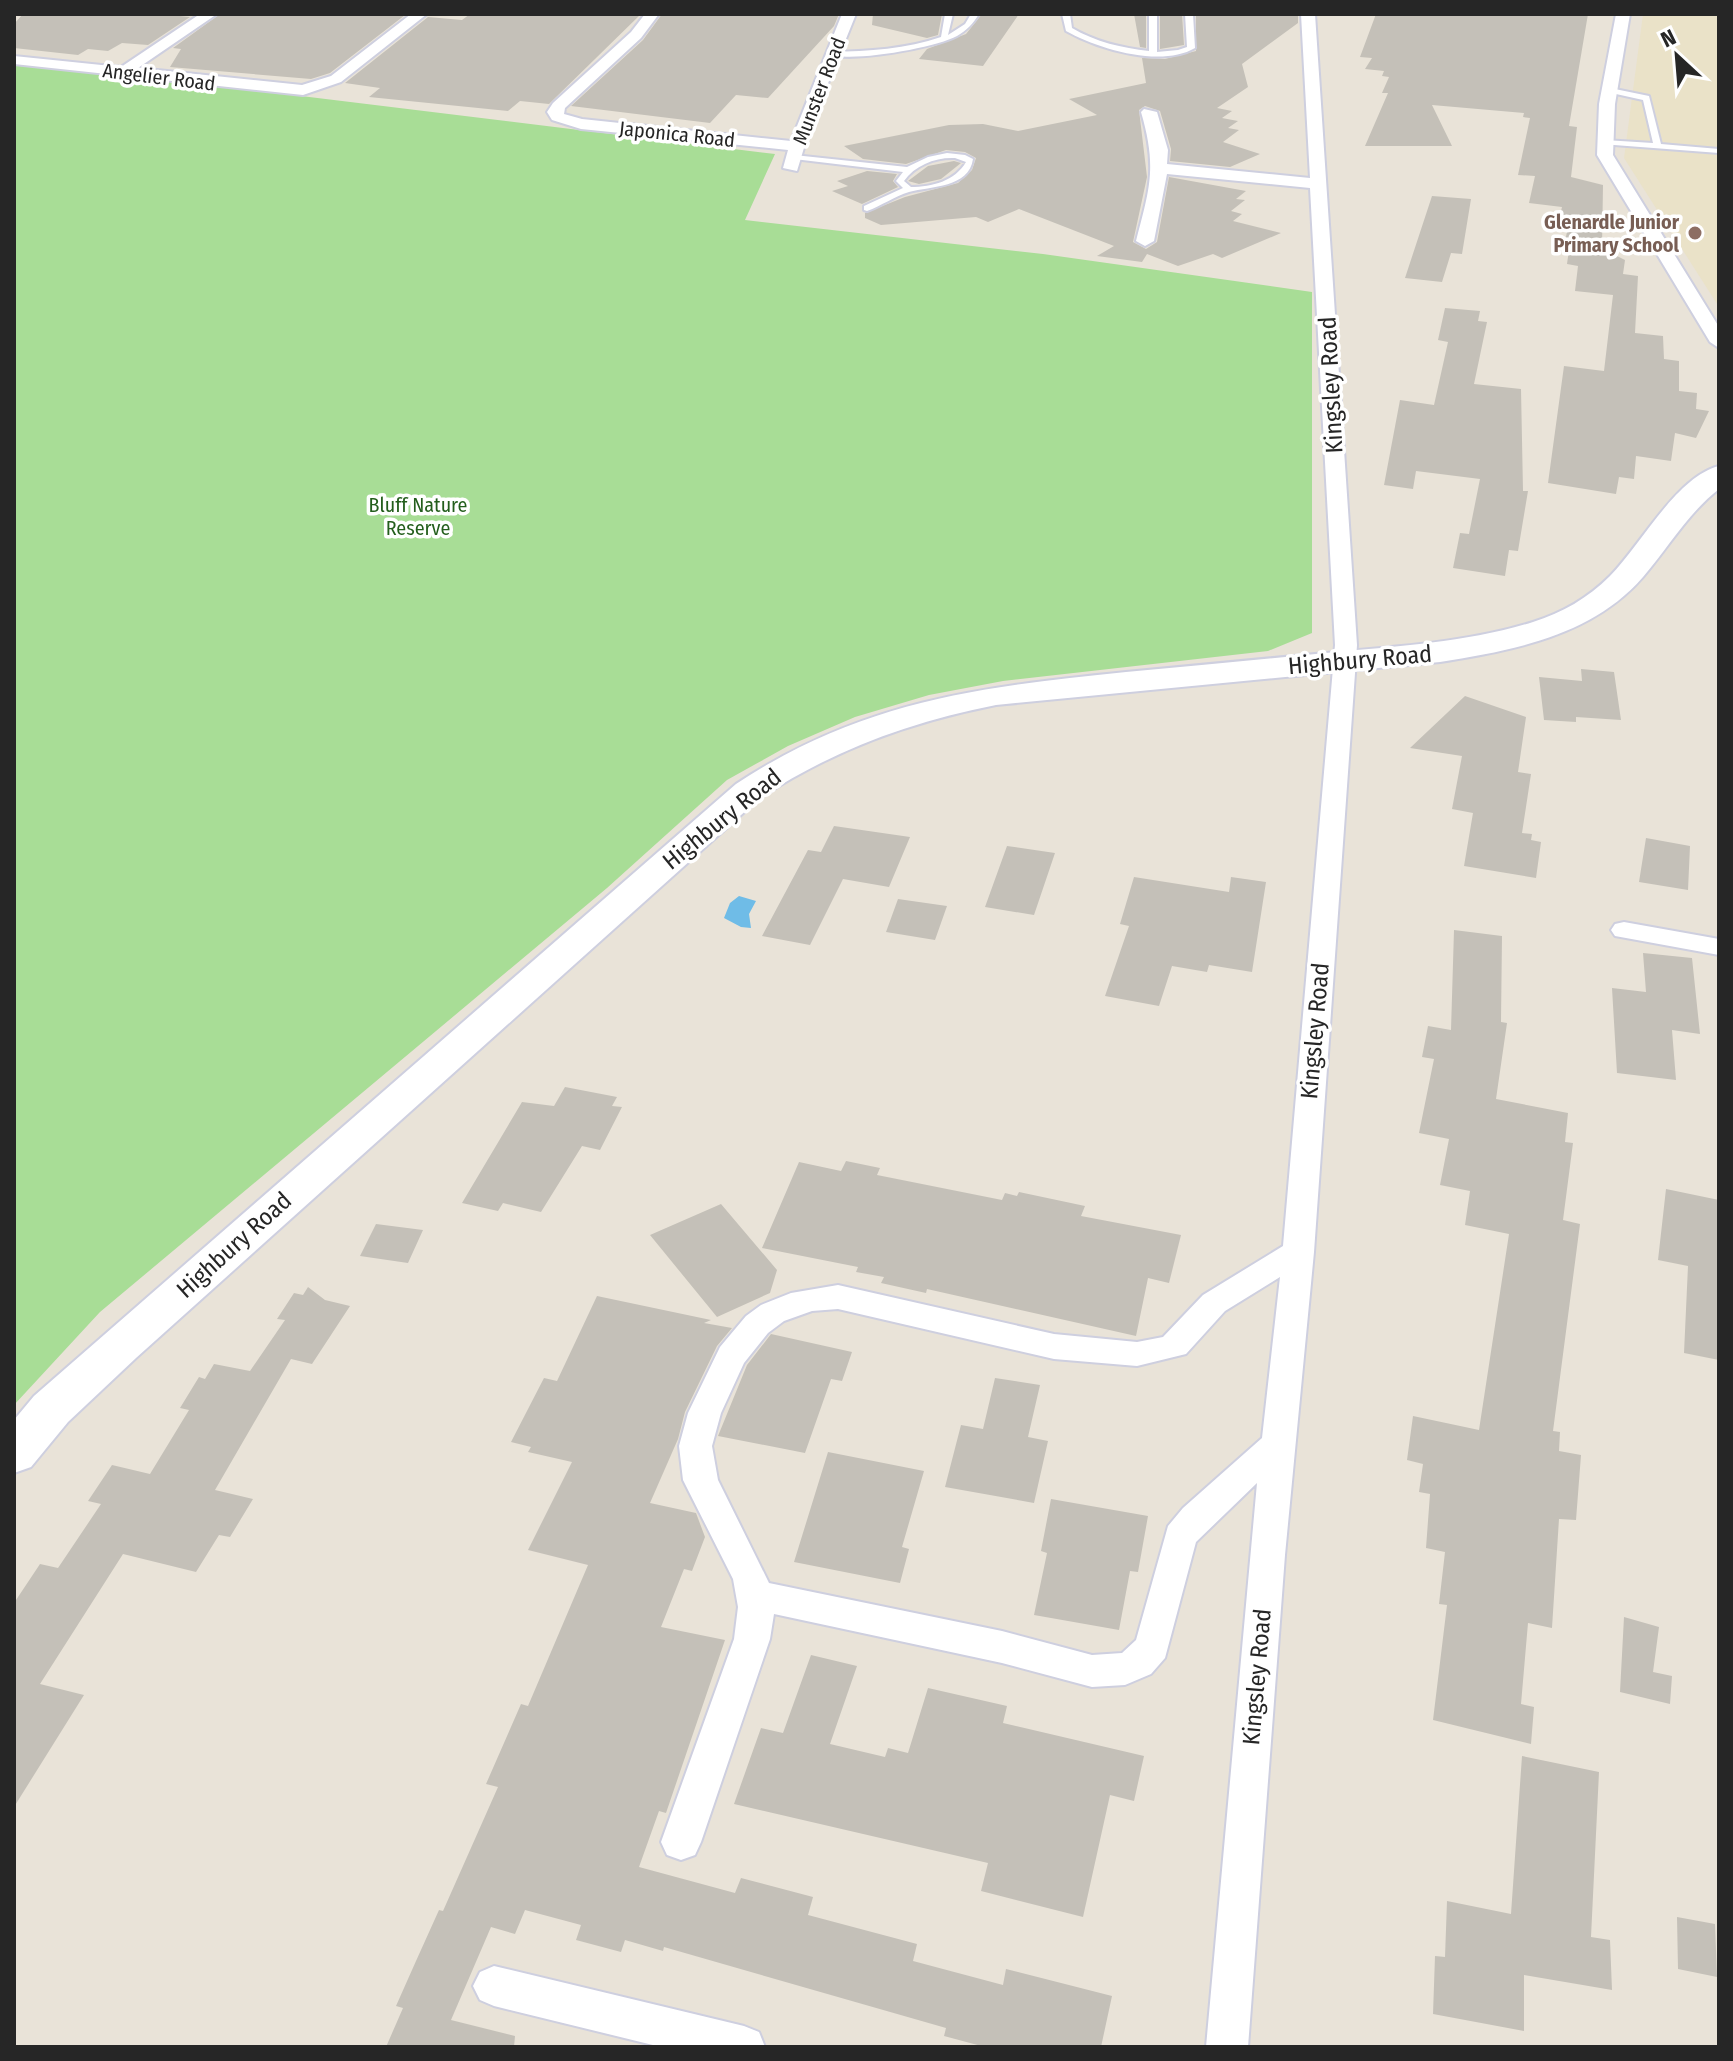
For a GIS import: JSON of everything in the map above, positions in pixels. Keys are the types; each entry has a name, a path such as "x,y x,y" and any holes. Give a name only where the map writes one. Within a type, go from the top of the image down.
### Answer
{"street":[{"path":"123,72 210,14"},
{"name":"Angelier Road","path":"14,60 303,90 336,79 420,14"},
{"name":"Japonica Road","path":"652,14 643,28 558,106 555,112 558,117 581,124 794,157"},
{"name":"Munster Road","path":"794,157 849,14"},
{"name":"Kingsley Road","path":"1227,2047 1278,1444 1298,1252 1345,661 1308,14"},
{"path":"1623,14 1610,90 1605,155 1719,342"},
{"path":"1145,241 1160,150 1149,112"},
{"path":"1159,168 1318,184"},
{"name":"Highbury Road","path":"14,1454 51,1409 120,1346 769,776 864,728 950,703 1047,689 1477,647 1541,628 1596,604 1609,594 1681,507 1719,475"},
{"path":"1624,930 1719,947"},
{"path":"681,1842 752,1639 755,1595 702,1483 695,1447 700,1423 728,1358 745,1333 764,1317 811,1297 838,1297 1039,1343 1145,1354 1170,1349 1195,1328 1212,1305 1298,1252"},
{"path":"755,1595 1002,1647 1092,1671 1125,1669 1138,1663 1152,1647 1180,1536 1195,1518 1278,1444"},
{"path":"494,1986 744,2047"}],"lane":[{"path":"944,36 949,14"},
{"path":"832,54 900,51 971,24 975,14"},
{"path":"1066,14 1066,25 1079,37 1153,53 1180,53 1191,48 1189,14"},
{"path":"1153,14 1153,53"},
{"path":"1610,90 1646,98 1657,145"},
{"path":"1604,142 1719,151"},
{"path":"794,157 908,170 943,155 963,156 970,161 968,167 936,187 909,189 867,208"},
{"path":"908,170 900,181 909,189"}],"shaded area":[{"name":"Glenardle Junior Primary School","path":"1643,14 1719,14 1719,307 1624,158"}],"green space":[{"name":"Bluff Nature Reserve","path":"14,61 775,154 745,220 1043,254 1312,292 1312,633 1268,651 1003,681 929,695 855,717 788,746 727,780 607,888 100,1312 14,1405"}],"water":[{"path":"739,896 756,901 749,914 751,928 741,927 724,918 730,903"}],"building":[{"path":"23,14 160,14 190,17 148,45 122,43 108,51 88,49 78,55 14,48 14,24"},
{"path":"220,14 405,15 330,73 311,79 170,67 181,49 173,48"},
{"path":"470,14 641,14 549,104 520,101 508,111 369,97 380,88 345,83 428,17 462,20"},
{"path":"662,14 839,14 834,26 768,98 736,95 710,123 571,106 643,40"},
{"path":"873,14 942,14 938,35 927,38 872,25"},
{"path":"982,14 1019,14 983,66 919,59 927,49 966,34"},
{"path":"1134,14 1146,14 1146,48 1140,47"},
{"path":"1160,14 1182,14 1184,45 1160,49"},
{"path":"1196,14 1298,14 1298,23 1242,64 1248,87 1217,108 1232,111 1222,118 1238,121 1228,128 1239,130 1223,142 1260,154 1230,167 1170,161 1171,149 1160,111 1145,106 1139,110 1147,177 1133,242 1146,249 1157,242 1169,177 1246,191 1236,199 1245,200 1231,211 1242,214 1233,221 1281,233 1222,258 1213,254 1178,266 1147,254 1142,262 1097,256 1114,246 1019,209 988,222 976,217 881,225 865,218 865,213 905,197 958,183 972,170 976,158 965,152 946,150 906,164 863,159 844,146 949,125 983,124 1018,131 1097,115 1069,99 1146,83 1142,58 1165,59 1196,51"},
{"path":"1376,14 1588,14 1569,126 1577,127 1571,177 1603,185 1602,247 1616,249 1615,255 1625,260 1623,274 1638,276 1635,333 1663,336 1664,359 1679,361 1679,391 1697,393 1696,409 1709,411 1696,438 1675,433 1671,461 1636,456 1634,479 1619,477 1616,494 1548,483 1564,366 1604,371 1613,295 1575,291 1578,266 1567,264 1569,250 1563,250 1567,232 1556,231 1562,207 1529,203 1535,176 1518,175 1530,118 1523,117 1524,113 1432,105 1452,146 1365,146 1388,93 1382,93 1389,77 1382,76 1384,71 1365,69 1372,58 1360,57"},
{"path":"954,161 961,163 941,179 919,184 908,181 928,166"},
{"path":"867,171 897,174 893,181 898,187 862,204 832,191 848,186 837,181"},
{"path":"1432,196 1471,199 1462,254 1451,253 1442,282 1405,278"},
{"path":"1445,308 1480,311 1478,321 1487,322 1474,384 1521,389 1523,491 1528,491 1518,551 1509,550 1505,576 1453,568 1460,533 1469,534 1480,479 1416,471 1413,489 1384,485 1400,400 1434,405 1448,342 1438,340"},
{"path":"1581,669 1614,672 1621,720 1576,717 1576,722 1544,720 1539,677 1582,681"},
{"path":"1465,696 1526,717 1518,772 1531,774 1522,833 1532,834 1531,840 1541,842 1536,878 1464,866 1473,813 1452,809 1462,756 1410,748"},
{"path":"834,826 910,837 889,887 843,879 810,945 762,936 808,850 821,852"},
{"path":"1646,838 1690,846 1688,890 1639,882"},
{"path":"1007,846 1055,853 1034,915 985,907"},
{"path":"1134,877 1229,892 1231,877 1266,882 1252,972 1209,965 1207,972 1172,966 1159,1006 1105,996 1129,926 1120,924"},
{"path":"898,899 947,906 935,940 886,932"},
{"path":"1454,930 1502,936 1501,1022 1507,1023 1496,1099 1568,1113 1565,1142 1573,1143 1563,1220 1580,1224 1553,1431 1560,1432 1559,1451 1581,1455 1576,1520 1559,1519 1552,1628 1528,1623 1521,1704 1534,1707 1531,1744 1433,1720 1447,1605 1439,1604 1445,1552 1426,1548 1430,1494 1419,1492 1423,1464 1407,1460 1413,1416 1479,1430 1509,1234 1465,1225 1470,1191 1440,1185 1449,1139 1419,1133 1434,1059 1422,1057 1428,1026 1451,1030"},
{"path":"1643,953 1692,958 1700,1034 1672,1030 1676,1080 1617,1073 1612,988 1646,992"},
{"path":"565,1087 617,1097 612,1106 622,1107 600,1150 582,1146 541,1212 503,1203 498,1211 462,1203 522,1102 554,1106"},
{"path":"846,1161 880,1168 877,1175 1002,1200 1005,1193 1017,1196 1019,1192 1085,1206 1081,1216 1181,1235 1169,1283 1148,1278 1136,1336 927,1289 926,1293 881,1283 884,1277 856,1272 858,1267 762,1248 799,1162 841,1171"},
{"path":"1666,1189 1719,1200 1719,1360 1684,1353 1688,1266 1658,1260"},
{"path":"721,1204 777,1270 770,1293 717,1317 650,1235"},
{"path":"376,1224 423,1230 408,1263 360,1256"},
{"path":"308,1287 325,1300 350,1306 312,1364 291,1359 215,1490 253,1499 230,1537 219,1535 196,1572 123,1554 40,1684 84,1695 14,1807 14,1603 40,1564 58,1568 101,1504 88,1501 112,1465 150,1474 189,1410 180,1408 199,1377 205,1379 214,1364 250,1371 285,1320 277,1319 294,1293 303,1295"},
{"path":"597,1296 711,1320 704,1323 732,1328 717,1346 685,1412 678,1439 650,1503 696,1513 705,1537 692,1571 684,1569 661,1627 725,1640 666,1813 659,1811 639,1867 735,1893 741,1878 813,1897 808,1915 917,1944 913,1961 1003,1985 1006,1969 1112,1996 1101,2047 985,2047 944,2036 946,2028 664,1947 663,1951 625,1940 621,1952 576,1940 581,1925 525,1910 515,1934 491,1927 451,2020 515,2036 514,2047 386,2047 403,2008 396,2006 439,1910 443,1911 498,1787 486,1784 521,1704 528,1706 588,1565 528,1550 572,1462 528,1452 531,1447 511,1442 544,1378 557,1381"},
{"path":"771,1334 852,1352 842,1381 831,1379 805,1453 718,1436 747,1365"},
{"path":"995,1378 1040,1385 1028,1437 1048,1441 1034,1503 945,1487 961,1425 983,1429"},
{"path":"828,1452 924,1471 902,1547 909,1549 900,1583 794,1562"},
{"path":"1051,1499 1148,1516 1138,1572 1130,1571 1119,1630 1034,1615 1047,1553 1041,1551"},
{"path":"1624,1617 1659,1627 1653,1672 1672,1676 1670,1704 1620,1692"},
{"path":"811,1655 857,1666 830,1744 885,1757 888,1748 908,1753 928,1688 1007,1706 1003,1723 1144,1756 1134,1801 1110,1795 1083,1917 981,1891 988,1863 734,1804 761,1728 783,1733"},
{"path":"1522,1756 1599,1772 1591,1937 1610,1940 1612,1990 1524,1975 1524,2031 1433,2014 1435,1956 1445,1957 1447,1901 1511,1914"},
{"path":"1677,1917 1715,1924 1717,1977 1678,1969"}],"place":[{"name":"Glenardle Junior Primary School","path":"1695,233"}]}
